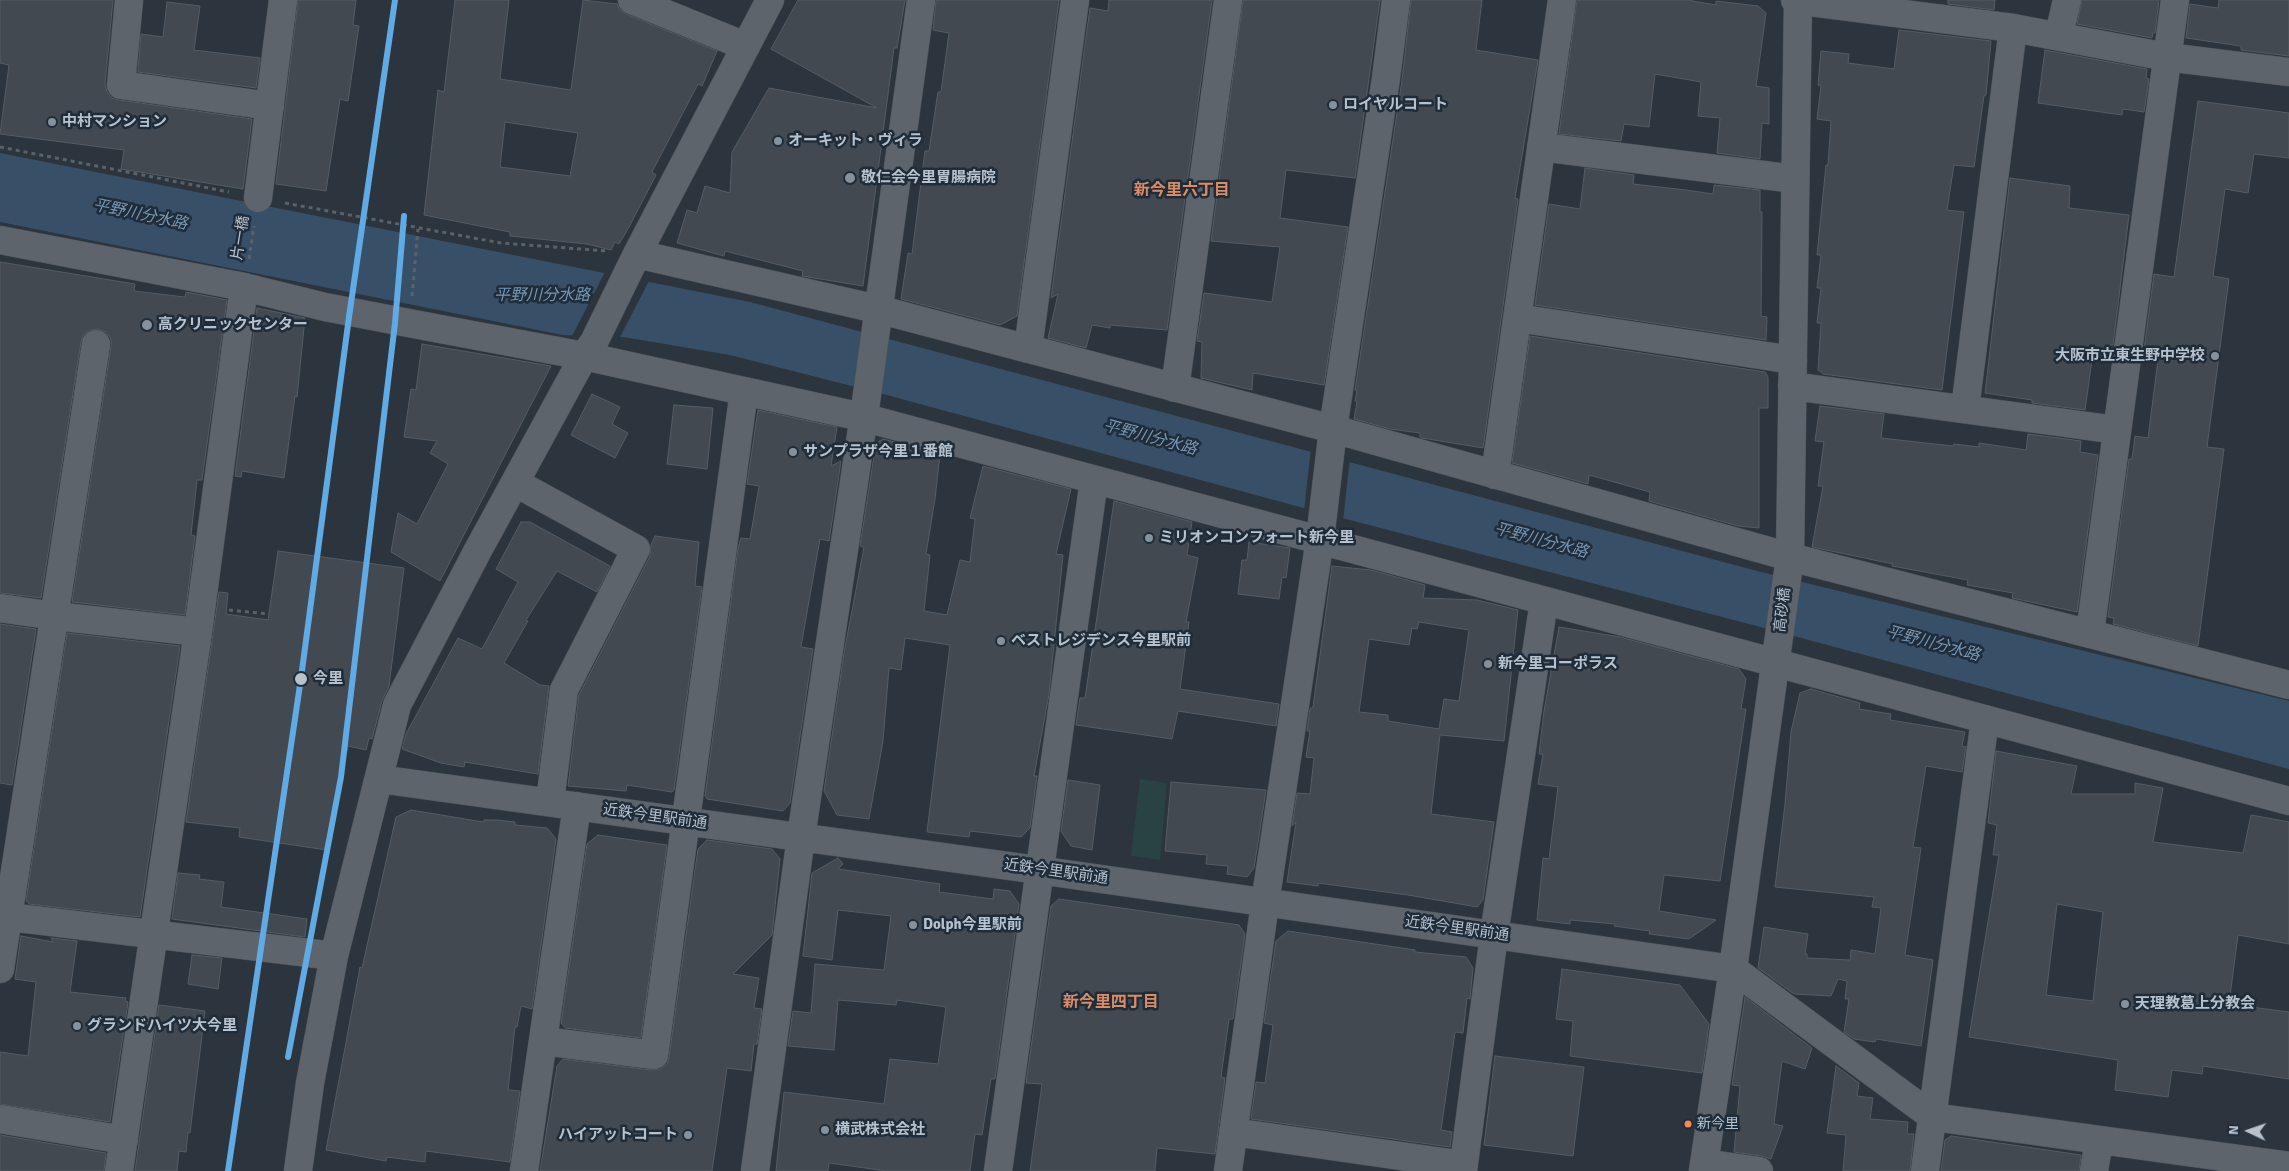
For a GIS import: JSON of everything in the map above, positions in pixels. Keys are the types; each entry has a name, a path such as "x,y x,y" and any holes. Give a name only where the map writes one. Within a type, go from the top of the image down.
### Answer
{"street":[{"path":"129,0 121,85 270,106"},
{"path":"257,209 283,0"},
{"path":"632,0 745,46"},
{"path":"298,1171 310,1083 334,956 397,705 589,349 770,0"},
{"path":"755,1171 921,0"},
{"path":"1028,349 1075,0"},
{"path":"1175,388 1228,0"},
{"path":"1228,1171 1265,903 1321,532 1332,434 1396,0"},
{"path":"1495,475 1562,0"},
{"path":"1797,0 2013,28 2059,35 2167,57 2289,72"},
{"name":"高砂橋","path":"1703,1167 1733,969 1790,558 1797,0"},
{"path":"2059,35 2067,0"},
{"path":"2090,633 2175,0"},
{"path":"1964,409 2013,28"},
{"path":"1541,147 1795,179"},
{"path":"0,240 244,287 353,312 589,349 744,391 864,410 1094,480 1321,532 1544,601 2289,801"},
{"path":"635,259 1028,349 1175,388 1332,434 1495,475 1790,558 2289,685"},
{"path":"119,1171 200,620 244,287"},
{"path":"1517,318 1964,409 2117,430"},
{"path":"0,969 4,917 55,616 96,344"},
{"path":"543,1041 654,1055 744,391"},
{"path":"998,1171 1038,870 1094,480"},
{"path":"516,484 636,549 564,690 550,802"},
{"path":"1233,1132 1464,1168 1494,934 1544,601"},
{"path":"0,608 55,616 200,620"},
{"path":"1925,1171 1985,719"},
{"name":"近鉄今里駅前通","path":"379,779 1733,969"},
{"path":"524,1171 577,806"},
{"path":"4,917 334,956"},
{"path":"1733,969 1933,1117 2099,1140 2260,1166 2289,1166"},
{"path":"0,1119 124,1140"},
{"path":"2094,1171 2099,1140"},
{"path":"1703,1167 1759,1171"}],"path":[{"path":"0,147 257,209 502,243 635,259"},
{"name":"片一橋","path":"249,260 257,209"},
{"path":"412,304 418,229"},
{"path":"200,620 269,614"}],"green space":[{"path":"1140,779 1167,783 1160,860 1131,856"}],"water":[{"name":"平野川分水路","path":"0,153 750,302 1761,572 2289,701 2289,769 1753,625 1300,507 883,394 730,355 623,337 563,335 0,222"}],"pier":[{"path":"606,270 650,279 619,339 571,338"},
{"path":"1311,448 1350,458 1343,521 1304,511"}],"building":[{"path":"0,0 113,0 105,84 107,92 112,98 119,100 252,119 243,189 121,169 124,150 0,134 9,65 0,63"},
{"path":"298,0 356,0 353,25 359,26 348,101 340,99 326,191 276,184"},
{"path":"455,0 509,0 500,79 571,90 583,0 617,4 620,10 626,14 717,51 702,86 698,84 652,172 656,175 629,227 619,244 615,242 611,250 587,244 510,236 510,232 424,215 438,90 444,92","holes":["505,122 578,133 570,176 500,167"]},
{"path":"798,0 905,0 897,48 894,48 863,286 802,276 803,271 725,251 724,256 677,243 687,210 697,213 705,186 730,193 732,152 769,88 877,108 771,49"},
{"path":"936,0 1059,0 1017,316 1000,325 901,299 908,253 912,254 925,151 929,151 938,92 941,92 949,33 933,30"},
{"path":"1109,0 1212,0 1167,330 1110,325 1110,328 1092,325 1086,348 1048,338 1058,294 1051,298 1090,8 1108,11"},
{"path":"1243,0 1380,0 1355,178 1286,170 1280,218 1348,227 1324,385 1253,373 1252,390 1201,378 1202,342 1197,341 1204,293 1272,302 1280,247 1211,241"},
{"path":"1411,0 1482,0 1476,50 1538,60 1515,198 1518,199 1483,448 1422,438 1420,433 1390,429 1354,419 1357,402 1355,401 1357,391 1355,390 1402,80"},
{"path":"1577,0 1687,0 1716,5 1716,1 1758,6 1766,13 1756,86 1769,88 1769,124 1762,123 1760,159 1717,153 1720,118 1698,116 1701,82 1655,74 1649,127 1624,124 1621,141 1559,134"},
{"path":"1948,0 1995,0 1994,10 1948,4"},
{"path":"2082,0 2159,0 2155,33 2153,33 2152,38 2077,24"},
{"path":"2219,0 2289,0 2289,56 2241,50 2241,46 2186,38 2190,4 2218,8"},
{"path":"167,2 200,6 194,50 260,58 256,88 138,72 141,34 163,37"},
{"path":"1899,30 1991,41 1986,95 1984,96 1974,167 1954,165 1947,210 1964,212 1942,390 1823,374 1818,370 1821,323 1817,323 1821,288 1817,288 1821,255 1817,255 1826,165 1828,165 1831,121 1817,119 1821,86 1818,85 1821,51 1849,54 1848,63 1894,69"},
{"path":"2045,50 2147,69 2146,78 2149,79 2144,112 2123,109 2122,115 2038,103"},
{"path":"2198,101 2289,113 2289,158 2254,154 2248,193 2225,189 2213,276 2229,279 2207,447 2224,449 2198,646 2113,624 2114,618 2108,617 2129,459 2132,459 2135,436 2148,438 2159,352 2144,350 2154,274 2174,277"},
{"path":"1585,168 1634,175 1633,184 1713,194 1714,185 1760,190 1760,212 1762,212 1761,316 1767,317 1766,340 1535,305 1549,204 1580,209"},
{"path":"2010,178 2070,186 2069,208 2129,215 2113,345 2110,345 2107,362 2092,360 2085,410 2032,403 2032,400 1985,393"},
{"path":"0,262 135,284 134,291 185,297 186,292 227,300 202,480 197,480 191,535 195,536 185,615 72,602 111,346 111,339 106,332 98,329 90,330 84,334 81,342 41,598 0,593"},
{"path":"257,308 305,318 297,397 295,396 284,478 242,471 241,477 235,476"},
{"path":"1530,336 1765,372 1768,377 1768,408 1759,408 1759,528 1738,526 1649,501 1650,492 1589,475 1588,484 1512,463"},
{"path":"422,344 551,366 440,581 391,552 398,513 417,524 448,464 430,453 437,441 404,437 411,389 416,390"},
{"path":"592,394 620,407 612,424 628,433 615,458 571,435"},
{"path":"674,405 713,408 707,469 667,464"},
{"path":"1820,406 1884,414 1881,438 1953,446 1954,444 1979,447 1979,443 2026,450 2028,434 2081,441 2080,452 2098,455 2077,612 2012,598 2013,593 1967,585 1968,580 1892,566 1893,564 1812,547 1823,486 1818,486 1824,442 1815,441"},
{"path":"758,410 837,427 831,466 841,461 829,541 820,539 801,647 813,649 790,803 783,811 707,799 705,796 738,548 741,538 750,539 759,486 747,484"},
{"path":"883,439 940,454 926,554 930,555 924,611 947,615 960,560 970,562 975,519 970,518 983,466 1071,489 1056,554 1063,555 1049,694 1034,776 1037,776 1030,828 1021,837 970,831 969,837 927,832 950,645 905,638 901,670 889,668 883,741 869,819 837,815 824,791 844,653 864,547 860,546 876,443"},
{"path":"1114,501 1192,522 1187,555 1198,558 1186,622 1189,622 1180,689 1279,704 1276,726 1178,711 1172,739 1076,725 1080,698 1085,698"},
{"path":"521,522 530,522 610,566 597,592 557,571 526,620 528,621 504,663 540,685 549,686 538,774 465,762 464,767 441,763 402,749 406,734 458,638 482,649 518,582 496,569"},
{"path":"655,536 699,542 695,586 702,587 674,790 672,792 627,785 626,791 568,786 579,695 650,556 651,545"},
{"path":"1249,542 1290,548 1286,578 1282,577 1279,599 1238,594 1242,560 1247,560"},
{"path":"278,551 404,568 389,686 382,701 372,739 369,738 366,750 348,746 327,850 239,837 240,828 186,822 219,592 228,593 226,614 268,620"},
{"path":"1332,566 1371,570 1425,585 1423,598 1477,600 1518,610 1504,741 1440,735 1431,814 1494,822 1483,900 1477,907 1408,895 1318,883 1318,886 1287,882 1296,822 1292,826 1297,793 1310,794 1314,758 1306,757 1310,731 1307,731 1310,709 1313,707","holes":["1419,622 1469,630 1459,701 1444,699 1439,729 1388,721 1388,715 1359,712 1369,639 1409,645 1412,628 1417,629"]},
{"path":"0,624 36,629 12,785 0,783"},
{"path":"1559,627 1620,637 1739,669 1746,679 1741,709 1746,709 1720,881 1664,875 1659,911 1716,920 1689,939 1649,934 1650,931 1614,926 1615,924 1570,920 1570,924 1537,920 1543,858 1549,859 1558,787 1538,784 1543,754 1539,754 1544,711"},
{"path":"67,633 180,646 140,917 29,904 26,900"},
{"path":"1811,689 1860,703 1859,709 1891,714 1890,720 1965,732 1962,746 1966,747 1962,772 1926,766 1913,847 1921,848 1905,955 1933,960 1921,1046 1876,1039 1875,1042 1854,1039 1844,1032 1849,999 1845,999 1847,981 1838,979 1831,996 1794,994 1758,968 1764,927 1808,934 1805,954 1807,954 1807,958 1850,960 1851,950 1875,954 1881,908 1872,907 1874,897 1775,887 1791,732 1800,693"},
{"path":"1996,751 2077,766 2071,794 2135,794 2135,783 2163,788 2153,842 2243,853 2251,815 2289,822 2289,944 2238,935 2229,1004 2289,1012 2289,1079 2203,1066 2202,1074 2172,1070 2168,1097 2115,1090 2118,1060 1969,1037 1999,855 1993,855 1997,825 1988,823","holes":["2057,904 2103,912 2093,1001 2046,995"]},
{"path":"1068,780 1100,785 1092,850 1071,846 1061,831"},
{"path":"1171,782 1266,790 1254,868 1247,877 1227,874 1228,866 1206,864 1207,855 1165,851"},
{"path":"411,810 483,822 484,820 497,820 515,822 515,825 547,828 556,839 532,1009 521,1006 517,1027 515,1027 508,1090 520,1091 510,1162 426,1151 425,1162 387,1157 386,1161 326,1150 360,967 362,968 396,817"},
{"path":"598,835 667,845 641,1038 565,1028 561,1023 587,844"},
{"path":"707,840 772,849 780,859 772,935 733,974 759,978 754,1008 762,1009 757,1044 754,1044 751,1071 727,1068 712,1171 540,1171 557,1066 563,1059 652,1070 660,1069 667,1064 698,849"},
{"path":"838,858 843,864 838,869 940,884 939,892 993,899 994,889 1010,891 1019,904 995,1079 991,1079 982,1135 975,1134 970,1171 887,1171 829,1163 828,1171 776,1171 784,1092 884,1104 890,1059 938,1064 946,1007 897,1000 896,1005 838,1000 834,1050 788,1046 793,1011 811,1013 815,964 884,970 891,916 838,910 832,960 803,956 812,873"},
{"path":"178,873 200,875 199,879 224,882 221,907 307,919 305,937 172,919"},
{"path":"1059,899 1239,925 1245,934 1233,1019 1229,1019 1221,1077 1225,1078 1215,1154 1157,1148 1155,1171 1030,1171 1042,1084 1026,1083 1051,906"},
{"path":"1288,931 1415,950 1415,952 1466,957 1473,968 1470,999 1467,998 1463,1033 1455,1032 1441,1130 1452,1132 1450,1147 1251,1119 1256,1082 1265,1083 1273,1025 1264,1023 1276,941"},
{"path":"21,936 53,942 51,938 77,941 70,992 126,998 125,1001 128,1002 110,1122 0,1104 0,1052 28,1056 36,982 15,979"},
{"path":"192,955 222,958 218,989 188,984"},
{"path":"1562,969 1680,985 1709,1024 1702,1073 1570,1056 1573,1021 1556,1019"},
{"path":"1745,997 1812,1048 1805,1069 1782,1061 1774,1124 1783,1126 1771,1159 1734,1152 1740,1086 1732,1085"},
{"path":"159,1005 205,1011 190,1133 188,1132 186,1152 179,1151 177,1171 135,1171"},
{"path":"1495,1056 1584,1067 1573,1156 1484,1145"},
{"path":"1836,1066 1859,1083 1857,1096 1873,1098 1870,1119 1908,1122 1907,1134 1914,1134 1910,1171 1843,1171 1846,1135 1827,1133"},
{"path":"0,1135 106,1153 104,1171 0,1171"},
{"path":"1951,1136 2081,1155 2079,1171 1941,1171 1945,1140"}],"transit line":[{"path":"228,1171 301,678 349,317 395,0"},
{"path":"288,1057 341,777 395,323 404,216"}],"place":[{"name":"ロイヤルコート","path":"1333,105"},
{"name":"中村マンション","path":"52,122"},
{"name":"オーキット・ヴィラ","path":"778,141"},
{"name":"敬仁会今里胃腸病院","path":"850,178"},
{"name":"高クリニックセンター","path":"147,325"},
{"name":"大阪市立東生野中学校","path":"2215,356"},
{"name":"サンプラザ今里１番館","path":"793,452"},
{"name":"ミリオンコンフォート新今里","path":"1149,538"},
{"name":"ベストレジデンス今里駅前","path":"1001,641"},
{"name":"新今里コーポラス","path":"1488,664"},
{"name":"今里","path":"301,679"},
{"name":"Dolph今里駅前","path":"913,925"},
{"name":"天理教葛上分教会","path":"2125,1004"},
{"name":"グランドハイツ大今里","path":"77,1026"},
{"name":"新今里","path":"1688,1124"},
{"name":"横武株式会社","path":"825,1130"},
{"name":"ハイアットコート","path":"688,1135"}],"district":[{"name":"新今里六丁目","path":"1182,191"},
{"name":"新今里四丁目","path":"1111,1003"}]}
